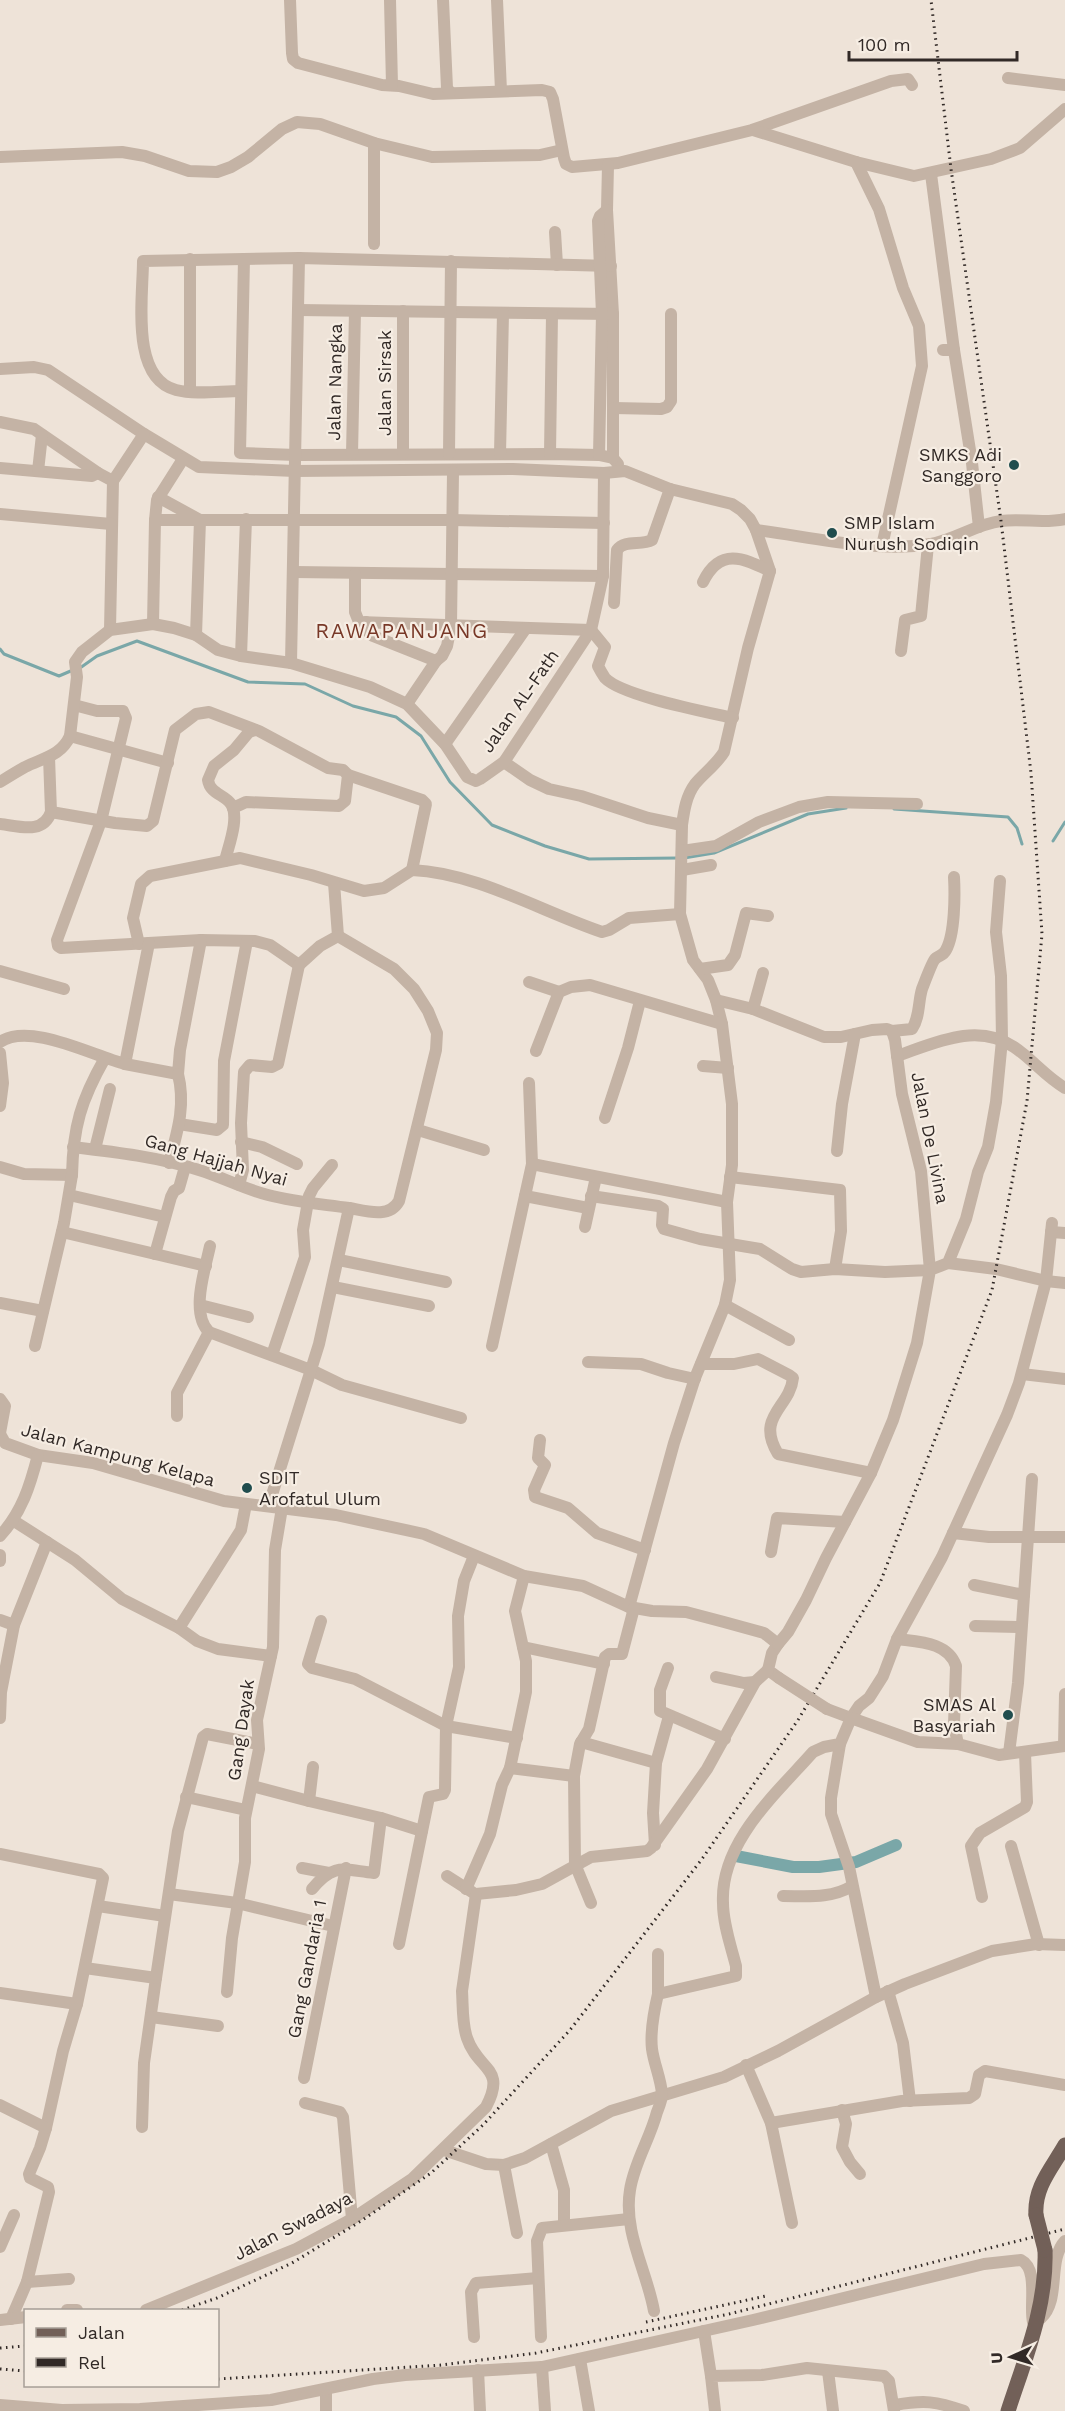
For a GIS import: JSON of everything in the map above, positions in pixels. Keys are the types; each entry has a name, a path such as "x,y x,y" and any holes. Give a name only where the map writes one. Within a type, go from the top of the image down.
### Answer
{"main road":[{"path":"1008,2411 1036,2323 1046,2269 1045,2250 1036,2215 1035,2201 1065,2145"}],"street":[{"path":"290,0 293,59 308,65 382,85 434,94 542,90 550,92 566,164 572,167 608,165 752,130 891,81 904,78 908,79 912,86"},
{"path":"390,0 392,85"},
{"path":"443,0 447,88 450,92"},
{"path":"496,0 501,92"},
{"path":"1008,78 1065,85"},
{"path":"752,130 902,175 931,174 991,159 1020,148 1065,109"},
{"path":"0,157 122,152 145,156 189,171 217,172 248,157 282,129 297,122 320,124 374,143 432,157 529,156 562,150"},
{"path":"374,143 374,244"},
{"path":"856,162 888,231 903,288 919,326 922,352 922,366 882,546"},
{"path":"608,165 607,210 598,221 606,266 614,408 614,458"},
{"path":"931,174 949,350 972,463 979,527"},
{"path":"555,232 557,265"},
{"path":"241,392 176,390 164,384 150,369 142,344 143,261 298,258 606,266"},
{"path":"291,663 298,258"},
{"path":"244,259 238,446 240,453 296,463 453,472 513,469 604,474 625,471"},
{"path":"190,260 190,392"},
{"path":"448,454 451,261"},
{"path":"298,310 607,314"},
{"name":"Jalan Nangka","path":"352,454 355,311"},
{"name":"Jalan Sirsak","path":"403,312 403,454"},
{"path":"503,313 506,455 513,469"},
{"path":"550,454 552,314"},
{"path":"599,455 607,314"},
{"path":"614,408 661,408 667,407 671,401 671,314"},
{"path":"0,369 34,367 48,370 199,468 296,463 352,454 599,455 614,458 625,471 670,489 732,504 741,510 756,530 770,571 748,648 724,752 717,763 695,784 685,804 682,825 680,914 693,960 708,980 716,1000 722,1024 732,1104 727,1202 730,1289 695,1379 674,1443 645,1550 622,1654 607,1655 589,1729 582,1742 574,1776 574,1864 591,1903"},
{"path":"0,422 24,426 42,435 113,481"},
{"path":"0,782 26,766 49,758 67,744 77,677 75,662 82,652 110,630 113,481 144,434"},
{"path":"38,471 42,435"},
{"path":"153,624 155,520 158,497 183,459"},
{"path":"0,468 92,476 98,473"},
{"path":"406,704 447,646 451,626 453,472"},
{"name":"Jalan AL-Fath","path":"110,630 153,624 196,635 213,648 241,656 291,663 370,687 406,704 445,744 467,777 471,780 480,779 504,762 591,630 603,576 604,474"},
{"path":"614,603 617,550 626,544 646,543 652,540 656,535 670,489"},
{"path":"158,497 200,520"},
{"path":"0,514 111,524"},
{"path":"241,656 246,519"},
{"path":"756,530 882,546 928,545 948,541 1001,520 1052,522 1065,519"},
{"path":"155,520 452,520 604,523"},
{"path":"196,635 200,520"},
{"path":"901,651 905,620 921,616 928,545"},
{"path":"703,582 713,569 726,559 744,558 770,571"},
{"path":"294,572 603,576"},
{"path":"355,574 355,612 359,622 591,630 605,646 598,666 606,679 620,687 670,705 733,718"},
{"path":"366,622 369,633 373,636 436,661"},
{"path":"445,744 526,628"},
{"path":"74,705 97,711 123,711 126,718 101,821 57,943 61,948 201,940 262,942 299,965"},
{"path":"51,812 101,821 147,826 151,824 175,730 201,712 209,712 283,742 328,768 343,770 348,775 425,802 427,806 412,870"},
{"path":"225,861 234,822 232,808 228,801 211,789 208,780 214,766 234,750 249,732 255,730"},
{"path":"70,736 168,764"},
{"path":"0,824 40,827 46,823 51,812 49,758"},
{"path":"504,762 530,780 549,789 581,796 648,818 682,825"},
{"path":"232,808 246,802 339,806 345,801 348,775"},
{"path":"682,860 716,846 759,822 799,807 828,802 917,804"},
{"path":"126,1064 144,943 133,918 141,884 150,876 246,858 364,891 384,888 412,870 438,873 477,882 602,932 629,918 680,914"},
{"path":"682,860 711,865"},
{"path":"716,1000 753,1009 833,1038 872,1030 912,1029 916,1023 921,992 933,961 947,949 952,928 954,877"},
{"path":"948,1263 966,1219 978,1172 988,1147 996,1102 1002,1040 1001,976 996,932 1000,881"},
{"path":"334,883 338,936"},
{"path":"700,969 728,965 735,955 746,913 768,916"},
{"path":"239,1185 243,1170 241,1142 244,1071 250,1065 272,1067 278,1064 299,965 320,946 338,936"},
{"path":"338,936 394,969 414,989 428,1011 437,1033 436,1050 423,1098 418,1130 484,1150"},
{"path":"169,1163 182,1102 178,1074 180,1050 201,940"},
{"path":"179,1124 217,1130 223,1125 224,1061 247,941"},
{"path":"0,971 64,989"},
{"path":"753,1009 763,973"},
{"path":"529,982 559,992 571,987 590,985 722,1024"},
{"path":"536,1051 559,992"},
{"path":"605,1118 628,1048 640,1001"},
{"path":"892,1031 897,1056"},
{"path":"837,1151 845,1084 855,1034"},
{"name":"Jalan De Livina","path":"778,1644 788,1632 806,1600 871,1473 893,1420 917,1343 930,1270 921,1172 902,1094 897,1056 947,1039 976,1034 1002,1040 1014,1047 1053,1081 1065,1088"},
{"path":"0,1042 13,1036 48,1039 126,1064 178,1074"},
{"path":"0,1053 3,1083 0,1106"},
{"path":"35,1346 69,1196 77,1118 105,1058"},
{"path":"703,1066 728,1068"},
{"path":"492,1346 532,1164 529,1083"},
{"path":"95,1149 110,1089"},
{"name":"Gang Hajjah Nyai","path":"73,1147 169,1163 265,1194 307,1204 386,1212 395,1208 402,1195 418,1130"},
{"path":"241,1142 262,1148 297,1164"},
{"path":"532,1164 727,1202"},
{"path":"272,1356 304,1257 303,1230 307,1204 313,1188 332,1165"},
{"path":"0,1167 24,1174 72,1175"},
{"path":"155,1254 165,1217 174,1191 180,1188 185,1167"},
{"path":"585,1227 594,1176"},
{"path":"730,1177 840,1190 841,1231 835,1269"},
{"path":"69,1196 165,1217"},
{"path":"525,1196 658,1206 663,1209 664,1229 768,1252 792,1269 801,1272 835,1269 885,1272 930,1270 948,1263 1065,1283"},
{"name":"Gang Dayak","path":"227,1992 237,1903 245,1862 246,1810 258,1744 257,1720 273,1647 277,1507 271,1498 311,1370 333,1287 349,1208"},
{"path":"910,2101 903,2043 882,1994 852,1886 846,1854 831,1814 831,1798 840,1744 851,1718 877,1687 897,1639 919,1602 953,1533 1007,1415 1022,1374 1046,1281 1051,1228 1065,1233"},
{"path":"62,1232 206,1266"},
{"path":"210,1246 199,1317 208,1332 311,1370 342,1385 461,1418"},
{"path":"339,1260 446,1282"},
{"path":"333,1287 429,1306"},
{"path":"0,1303 43,1311"},
{"path":"200,1305 248,1317"},
{"path":"725,1305 789,1340"},
{"path":"177,1416 177,1393 208,1332"},
{"path":"701,1364 734,1364 758,1359 789,1375 793,1378 792,1383 778,1406 771,1424 771,1440 778,1454 871,1473"},
{"path":"588,1362 641,1364 695,1379"},
{"path":"1022,1374 1065,1379"},
{"name":"Jalan Kampung Kelapa","path":"0,1399 5,1406 0,1433 5,1443 38,1455 93,1463 203,1496 246,1504 336,1515 424,1534 524,1576 584,1586 631,1608 692,1613 764,1633 778,1644"},
{"path":"540,1440 538,1458 545,1465 534,1490 535,1497 568,1508 597,1533 645,1550"},
{"path":"0,1536 14,1521 30,1487 38,1455"},
{"path":"1009,1754 1018,1683 1032,1479"},
{"path":"179,1628 241,1530 246,1504"},
{"path":"771,1552 777,1518 845,1522"},
{"path":"14,1521 75,1560 122,1599 179,1628 197,1641 218,1649 271,1656"},
{"path":"953,1533 989,1537 1065,1537"},
{"path":"0,1718 1,1692 14,1625 47,1542"},
{"path":"0,1556 0,1561"},
{"path":"399,1944 429,1797 443,1794 445,1790 446,1726 459,1666 457,1628 464,1581 474,1556"},
{"path":"321,1621 308,1664 312,1668 355,1679 446,1726 517,1737 526,1692 526,1661 514,1611 524,1576"},
{"path":"974,1585 1024,1595"},
{"path":"0,1620 14,1625"},
{"path":"975,1626 1021,1628"},
{"path":"897,1639 931,1644 949,1653 953,1659 956,1666 954,1725 958,1744"},
{"path":"447,1876 471,1891 516,1890 542,1884 574,1864 591,1857 647,1851 655,1845 707,1769 755,1682 768,1670 772,1653 778,1644"},
{"path":"523,1647 604,1664"},
{"path":"668,1668 660,1690 659,1708 669,1716 725,1739"},
{"path":"768,1670 827,1709 851,1718 918,1742 958,1744 999,1755 1065,1746 1065,1694"},
{"path":"716,1677 744,1683 755,1682"},
{"path":"655,1845 653,1813 656,1763 669,1716"},
{"path":"142,2127 142,2086 178,1831 203,1737 207,1734 258,1744"},
{"name":"Jalan Swadaya","path":"148,2309 296,2249 352,2219 412,2179 486,2107 494,2091 495,2082 491,2073 477,2058 466,2037 462,1991 471,1891 490,1834 502,1785 510,1768 517,1737"},
{"path":"582,1742 656,1763"},
{"path":"658,1994 736,1976 723,1904 723,1887 732,1856 756,1818 813,1752 840,1744"},
{"path":"982,1897 971,1846 980,1833 1025,1807 1025,1753"},
{"path":"309,1801 313,1767"},
{"path":"510,1768 574,1776"},
{"path":"252,1786 381,1818 422,1831"},
{"path":"186,1797 246,1810"},
{"path":"302,1868 329,1873 346,1868 374,1873 381,1818"},
{"path":"1011,1846 1040,1945"},
{"path":"0,1854 101,1875 103,1878 77,2004 63,2052 46,2128 28,2174 30,2178 48,2187 49,2192 27,2282 6,2319"},
{"name":"Gang Gandaria 1","path":"304,2078 346,1868"},
{"path":"312,1890 329,1873"},
{"path":"783,1896 829,1895 843,1892 852,1886"},
{"path":"169,1894 237,1903 333,1926"},
{"path":"98,1906 165,1916"},
{"path":"444,2150 493,2165 504,2165 525,2158 600,2115 709,2083 778,2052 882,1994 992,1951 1040,1945 1065,1946"},
{"path":"654,2311 629,2219 630,2188 662,2096 652,2044 658,1994 658,1954"},
{"path":"85,1968 156,1978"},
{"path":"0,1993 77,2004"},
{"path":"151,2017 218,2026"},
{"path":"746,2066 771,2123 792,2223"},
{"path":"771,2123 910,2101 974,2097 979,2075 985,2071 1065,2085"},
{"path":"305,2103 340,2112 343,2117 352,2219"},
{"path":"0,2105 46,2128"},
{"path":"842,2110 846,2124 843,2153 860,2174"},
{"path":"551,2144 564,2190 564,2225"},
{"path":"504,2165 517,2233"},
{"path":"0,2247 14,2215"},
{"path":"541,2337 538,2234 542,2228 629,2219"},
{"path":"0,2406 62,2409 216,2407 271,2400 373,2379 542,2367 580,2360 984,2264 1021,2260 1029,2266 1032,2320 1036,2323 1044,2315 1047,2307 1059,2250 1065,2241"},
{"path":"474,2337 471,2292 476,2283 538,2278"},
{"path":"27,2282 69,2279"},
{"path":"6,2319 24,2317"},
{"path":"704,2331 715,2411"},
{"path":"580,2360 589,2411"},
{"path":"542,2367 545,2411"},
{"path":"711,2376 762,2374 807,2368 884,2376 889,2381 894,2408 923,2400 938,2402 964,2411"},
{"path":"478,2370 480,2411"},
{"path":"828,2371 833,2411"},
{"path":"326,2389 326,2411"}],"waterway":[{"path":"80,668 97,656 137,641 248,682 305,684 353,706 396,717 421,736 450,782 492,825 545,846 589,859 678,858"},
{"path":"0,649 4,654 59,676 73,670"},
{"path":"684,858 714,853 808,814 846,808"},
{"path":"894,809 1008,817 1017,828 1022,844"},
{"path":"1053,841 1065,822"},
{"path":"736,1856 793,1867 819,1867 856,1862 896,1845"}],"railway":[{"path":"185,2309 217,2298 292,2263 361,2221 431,2173 483,2125 570,2030 702,1859 798,1720 880,1583 992,1290 1027,1101 1042,934 1031,773 1001,521 951,169 931,0"},
{"path":"219,2379 442,2365 536,2353 729,2314 1065,2229"},
{"path":"646,2322 766,2296"},
{"path":"0,2348 24,2346"},
{"path":"0,2369 24,2371"}],"place":[{"name":"SMKS Adi Sanggoro","path":"1014,465"},
{"name":"SMP Islam Nurush Sodiqin","path":"832,533"},
{"name":"SDIT Arofatul Ulum","path":"247,1488"},
{"name":"SMAS Al Basyariah","path":"1008,1715"}],"district":[{"name":"RAWAPANJANG","path":"402,631"}]}
